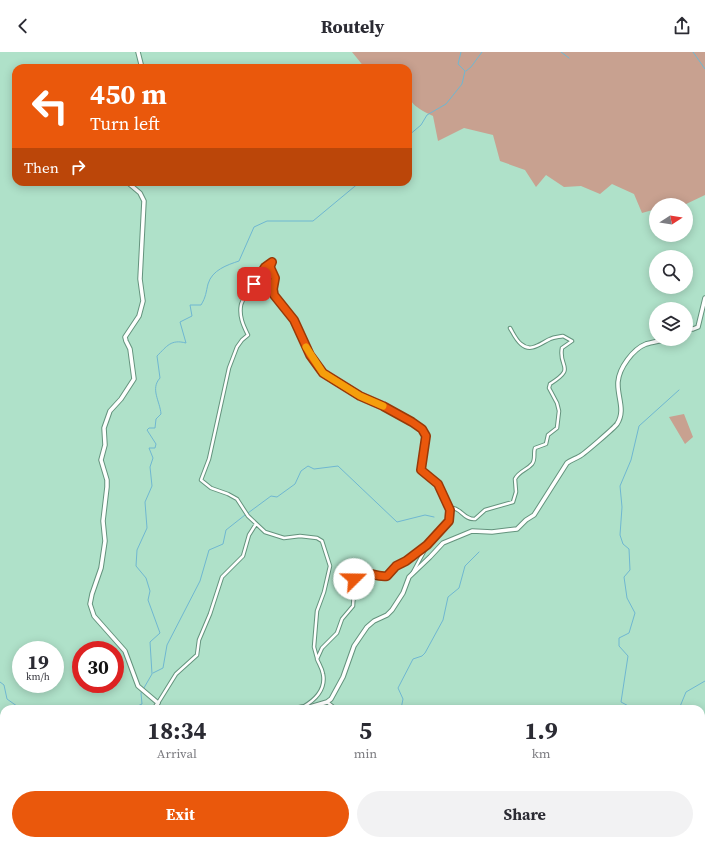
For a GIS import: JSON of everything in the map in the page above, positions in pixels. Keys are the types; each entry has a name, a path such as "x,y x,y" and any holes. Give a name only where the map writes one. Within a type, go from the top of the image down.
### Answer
{"main road":[{"path":"138,52 141,64"},
{"path":"132,186 140,193 144,201 140,279 143,301 139,316 125,337 130,349 134,379 121,399 110,411 103,432 105,445 101,460 106,474 107,486 104,516 105,541 101,568 90,604 94,616 125,651 138,686 158,703"},
{"path":"693,329 698,327 705,298"},
{"path":"317,705 327,702 331,699 343,677 354,646 367,627 374,621 387,615 392,610 412,574 445,541 472,531 492,532 517,529 526,520 534,515 567,463 571,459 581,456 617,424 621,414 618,383 621,371 639,348 649,343"}],"street":[{"path":"306,705 313,701 321,688 323,675 317,659 314,647 317,610 324,592 330,566 322,541 317,538 300,536 284,538 265,532 247,514 233,496 211,488 201,480 209,459 229,368 237,347 248,335 242,324 241,305 265,267 272,262 270,267 275,278 273,289 274,295 294,320 310,355 323,373 360,396 383,406 412,422 425,432 426,443 421,470 438,484 450,510 449,521 427,545 406,561 396,566 387,576 379,576 361,572 356,574 353,606 342,618 337,633 322,648 317,659"},
{"path":"450,510 456,508 468,518 475,519 485,510 513,502 516,492 515,478 520,472 532,465 535,448 546,444 548,435 557,428 559,411 557,403 549,388 550,384 562,376 565,370 561,353 562,348 572,341 563,336 551,338 532,348 526,347 520,343 510,328"},
{"path":"158,703 176,674 197,655 199,640 214,603 222,576 243,556 249,535 256,524"},
{"path":"412,574 427,545"},
{"path":"327,702 331,705"}],"shaded area":[{"path":"352,52 705,52 705,195 693,201 693,198 649,198 649,211 642,213 634,194 612,184 600,194 581,186 564,187 546,175 536,187 525,170 500,161 493,135 464,128 438,141 433,116 412,103 412,64 362,64"},
{"path":"684,414 693,437 685,444 669,417"}],"waterway":[{"path":"412,133 421,125 427,115 446,104 462,84 465,71 458,64 461,52"},
{"path":"466,71 471,67 482,52"},
{"path":"561,52 569,58"},
{"path":"693,52 705,69"},
{"path":"140,705 142,704 141,693 152,674 150,642 160,633 148,600 150,591 146,578 136,566 137,550 147,528 145,502 152,486 150,467 153,458 149,448 155,448 156,444 147,430 149,428 155,428 156,419 161,414 156,395 156,386 160,378 157,356 170,344 177,342 186,343 180,322 192,316 190,305 201,305 205,297 208,284 213,275 225,266 239,261 254,227 267,221 313,221 355,186"},
{"path":"627,705 621,702 628,656 619,646 619,638 629,633 635,613 627,598 624,577 630,570 629,549 623,544 620,535 622,507 620,486 631,460 639,426 679,390"},
{"path":"248,513 271,496 277,497 295,484 301,471 308,466 314,469 338,466 397,522 425,515 434,517"},
{"path":"153,673 163,668 167,645 200,581 209,550 223,544 226,530 245,515"},
{"path":"402,705 403,699 398,688 413,659 422,656 425,653 443,620 448,597 459,588 465,566 479,552"},
{"path":"681,705 686,692 705,681"},
{"path":"0,682 4,685 7,699 15,705"}],"slow traffic":[{"path":"306,347 323,373 360,396 383,406"}],"route":[{"path":"254,284 265,267 272,262 270,267 275,278 273,293 284,305 294,320 302,333 303,340 310,355 323,373 360,396 383,406 412,422 425,432 425,456 421,465 421,470 438,484 450,510 449,521 427,545 406,561 396,566 392,573 383,577 361,572 354,576 354,579"}]}
